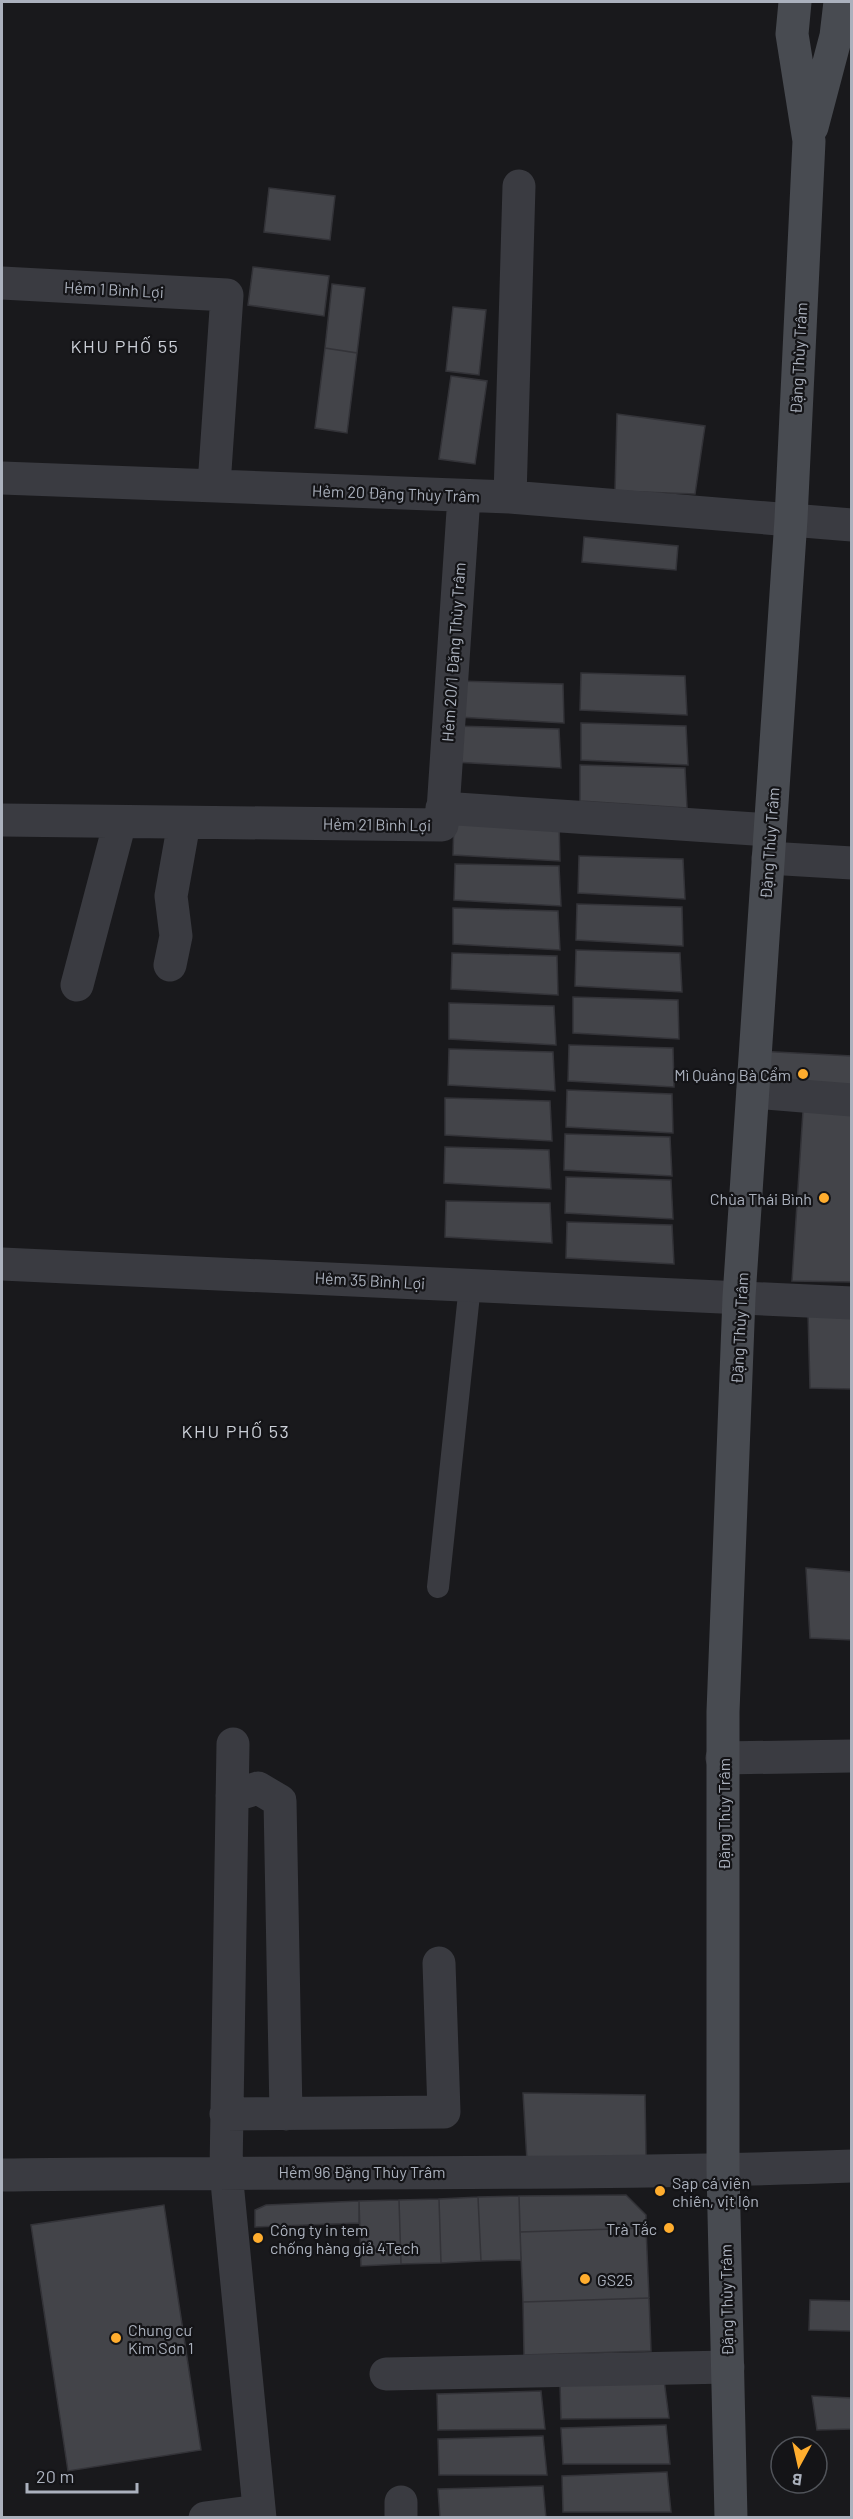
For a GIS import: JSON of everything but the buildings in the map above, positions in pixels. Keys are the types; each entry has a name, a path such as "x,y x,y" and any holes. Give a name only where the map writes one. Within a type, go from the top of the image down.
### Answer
{"main road":[{"name":"Đặng Thùy Trâm","path":"731,2517 723,2170 722,1758 739,1297 791,519 809,141 792,34 795,2"},
{"name":"Đặng Thùy Trâm","path":"809,141 844,36 840,2"}],"street":[{"path":"510,497 519,186"},
{"name":"Hẻm 1 Bình Lợi","path":"2,283 227,295 214,485"},
{"name":"Hẻm 20 Đặng Thùy Trâm","path":"2,478 510,497 852,525"},
{"name":"Hẻm 20/1 Đặng Thùy Trâm","path":"442,808 464,496"},
{"name":"Hẻm 21 Bình Lợi","path":"2,820 442,825 442,808 769,844 852,863"},
{"path":"77,985 120,822"},
{"path":"170,964 176,936 171,896 184,822"},
{"path":"753,1092 852,1100"},
{"name":"Hẻm 35 Bình Lợi","path":"2,1264 852,1302"},
{"path":"205,2517 259,2514 226,2172 233,1744"},
{"path":"722,1758 852,1756"},
{"path":"232,1796 258,1788 280,1801 286,2114"},
{"path":"226,2114 444,2112 439,1963"},
{"name":"Hẻm 96 Đặng Thùy Trâm","path":"2,2175 723,2170 852,2166"},
{"path":"386,2374 728,2367"}],"lane":[{"path":"438,1587 470,1285"}],"place":[{"name":"Mì Quảng Bà Cẩm","path":"803,1074"},
{"name":"Chùa Thái Bình","path":"824,1198"},
{"name":"Sạp cá viên chiên, vịt lộn","path":"660,2191"},
{"name":"Trà Tắc","path":"669,2228"},
{"name":"Công ty in tem chống hàng giả 4Tech","path":"258,2238"},
{"name":"GS25","path":"585,2279"},
{"name":"Chung cư Kim Sơn 1","path":"116,2338"}],"district":[{"name":"KHU PHỐ 55","path":"125,346"},
{"name":"KHU PHỐ 53","path":"236,1431"}]}
